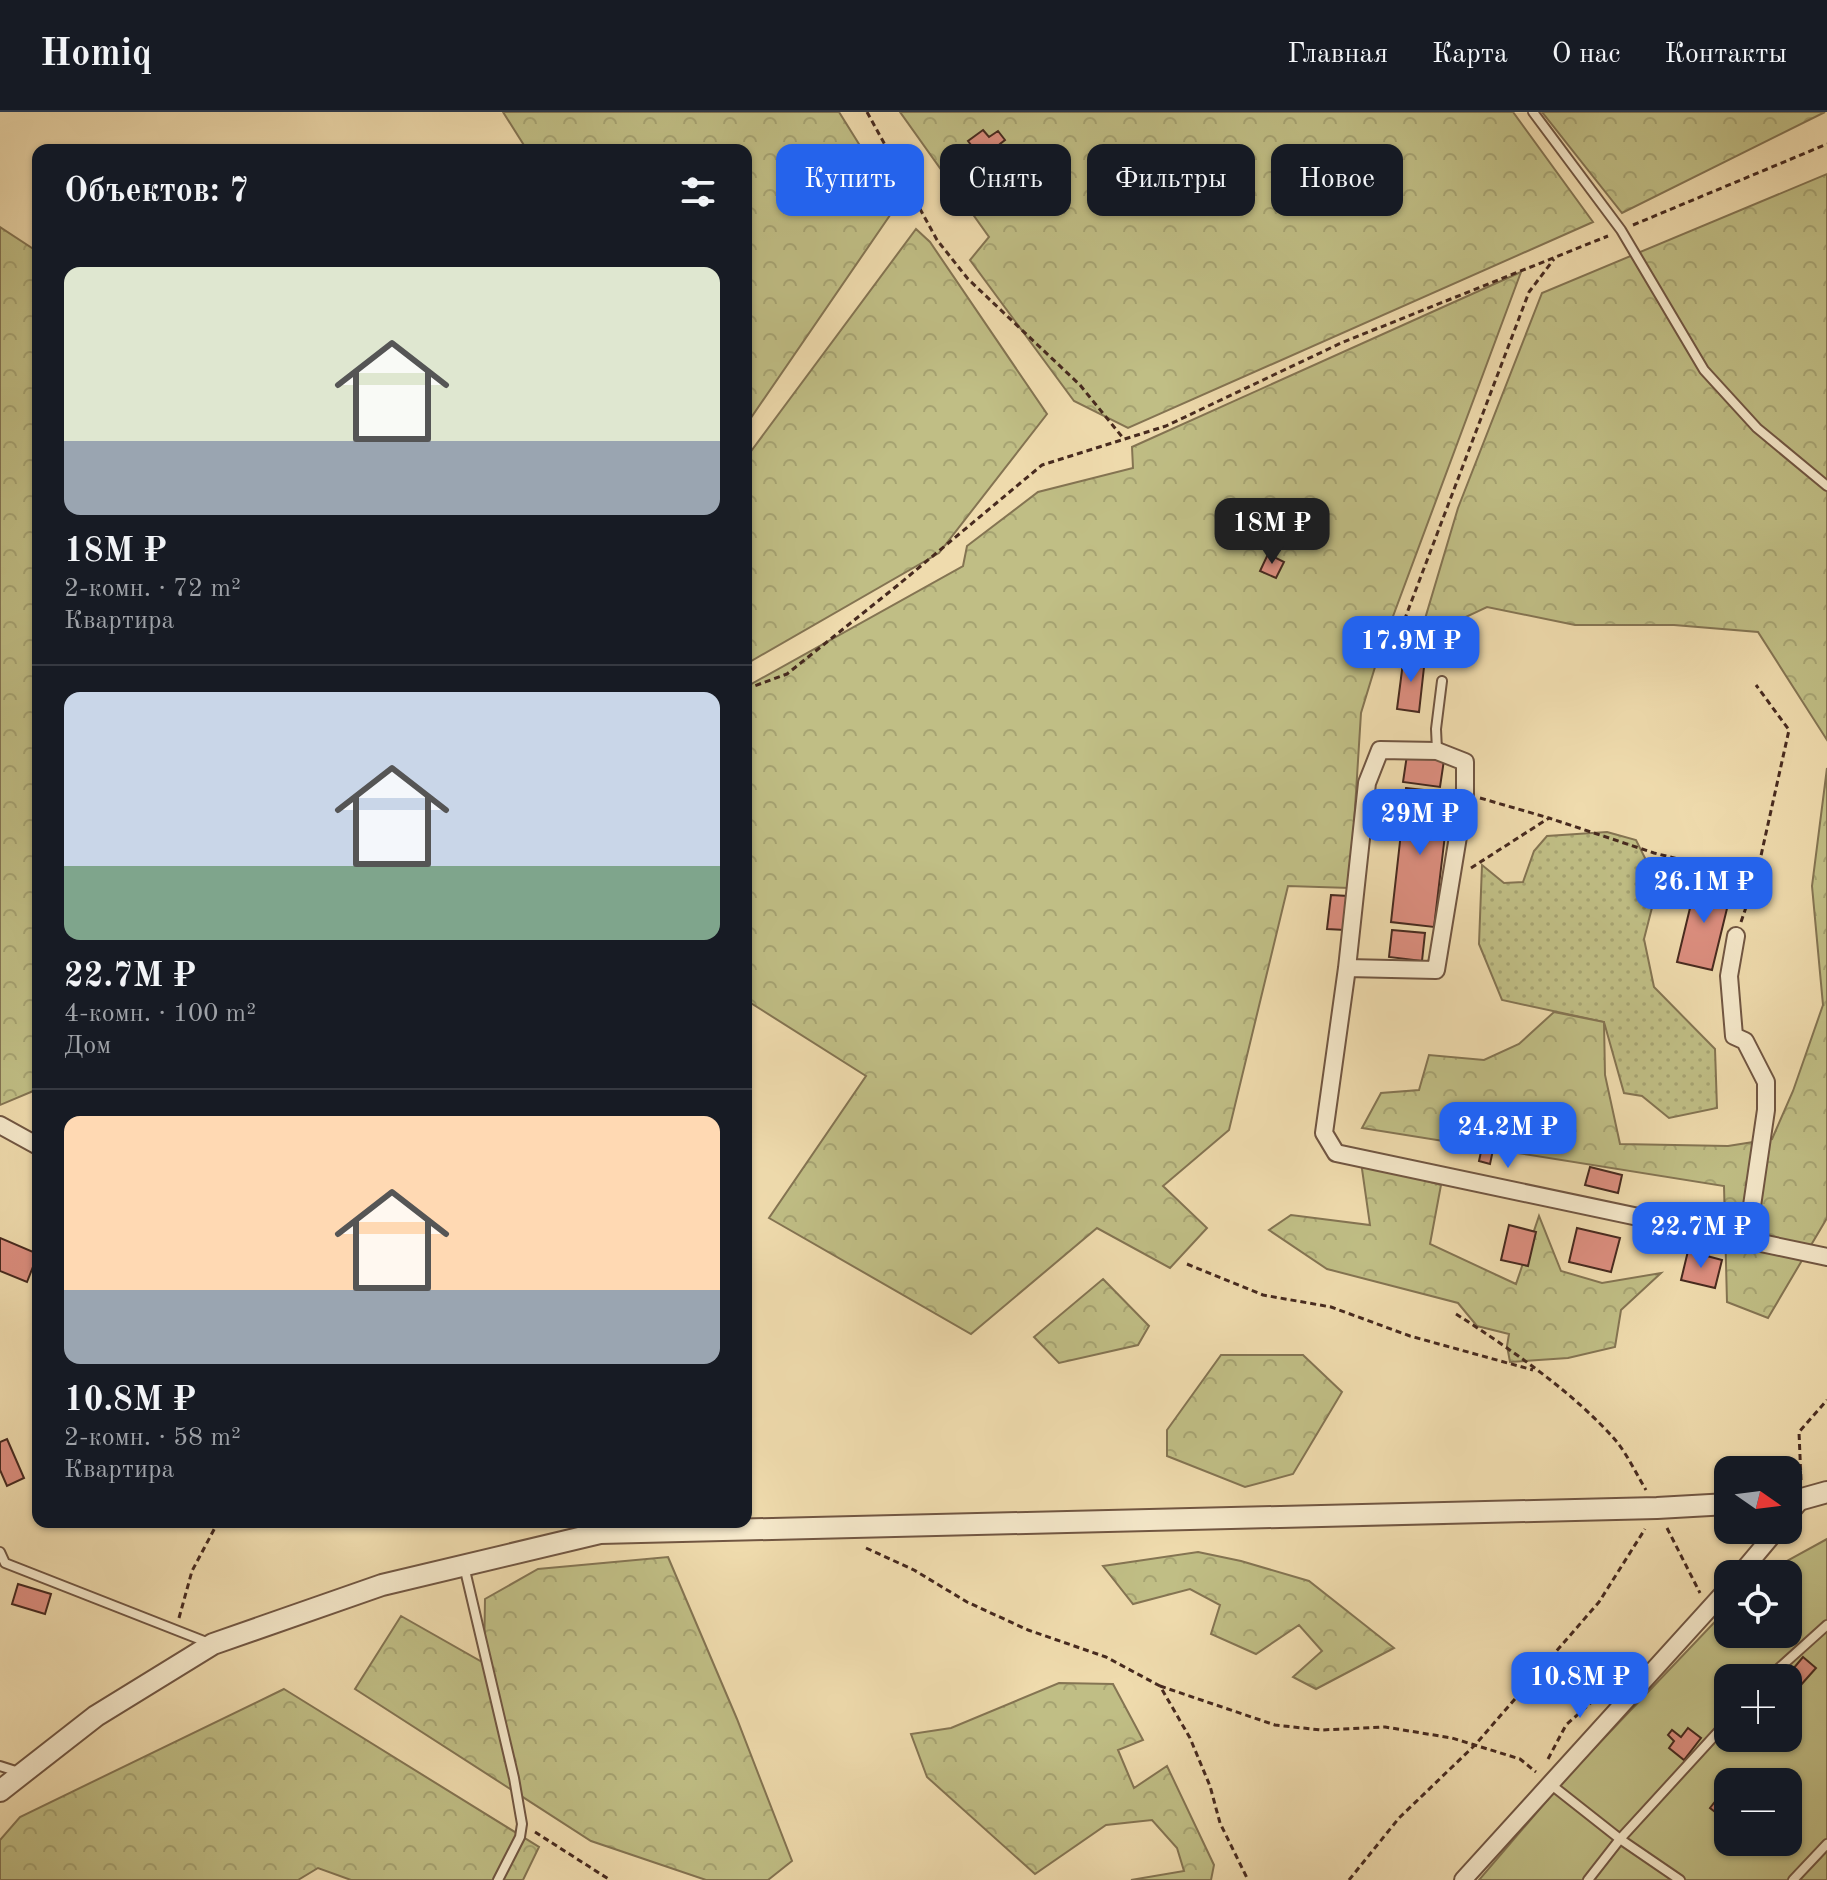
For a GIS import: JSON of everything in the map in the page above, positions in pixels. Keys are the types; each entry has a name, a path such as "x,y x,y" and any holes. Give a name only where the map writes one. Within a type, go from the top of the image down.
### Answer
{"street":[{"path":"1347,968 1436,970 1465,794 1465,762 1437,751 1380,750 1367,783 1347,968 1324,1133 1336,1153 1827,1257"},
{"path":"1736,936 1729,976 1734,1036 1745,1041 1766,1082 1766,1110 1747,1240"},
{"path":"0,1125 32,1143"},
{"path":"1802,1498 1827,1492"},
{"path":"752,1524 1714,1505"},
{"path":"0,1791 96,1716 213,1644 382,1585 464,1566 591,1528"},
{"path":"1752,1560 1765,1544"},
{"path":"1463,1880 1714,1604"}],"lane":[{"path":"1533,112 1621,230 1704,370 1757,428 1827,486"},
{"path":"1437,751 1436,729 1442,681"},
{"path":"0,1552 2,1564 213,1644"},
{"path":"464,1566 522,1824 520,1837 498,1880"},
{"path":"1784,1664 1827,1625"},
{"path":"1588,1880 1620,1839 1714,1736"},
{"path":"0,1766 22,1774"},
{"path":"1549,1783 1620,1839 1680,1880"},
{"path":"1793,1880 1827,1844"}],"path":[{"path":"867,112 937,240 968,279 1080,385 1123,438"},
{"path":"752,687 787,674 1042,465 1166,426 1341,343 1827,144"},
{"path":"1442,681 1440,657 1396,642 1529,292 1557,256"},
{"path":"1736,936 1756,878 1789,730 1756,685"},
{"path":"1465,794 1654,853 1756,878"},
{"path":"1452,880 1549,818"},
{"path":"1187,1264 1263,1295 1331,1307 1410,1336 1536,1371"},
{"path":"1456,1314 1513,1351 1617,1443 1657,1508 1709,1610"},
{"path":"1798,1456 1799,1432 1827,1400"},
{"path":"1349,1880 1399,1818 1475,1745 1599,1602 1657,1508"},
{"path":"176,1629 192,1571 215,1528"},
{"path":"866,1548 914,1570 967,1602 1028,1630 1106,1657 1160,1686 1275,1725 1321,1730 1385,1727 1452,1738 1520,1759 1549,1783"},
{"path":"1160,1686 1190,1738 1210,1786 1220,1823 1248,1880"},
{"path":"522,1824 610,1880"}],"green space":[{"path":"503,112 839,112 859,144 776,144 776,216 889,216 752,416 752,144 523,144"},
{"path":"900,112 1513,112 1593,222 1128,428 1074,401 970,260 989,237 974,216 1071,216 1071,144 940,144 940,168"},
{"path":"1542,112 1825,112 1622,213"},
{"path":"1827,174 1827,740 1758,632 1674,625 1575,625 1487,607 1419,639 1458,508 1542,293"},
{"path":"0,227 32,248 32,1092 0,1105"},
{"path":"916,229 930,242 1047,414 939,553 752,661 752,450"},
{"path":"1521,272 1379,654 1361,713 1350,888 1288,886 1229,1130 1163,1186 1207,1228 1170,1268 1097,1228 971,1334 769,1218 866,1076 752,1004 752,684 963,566 967,546 1038,492 1133,468 1132,447"},
{"path":"1827,768 1827,1218 1768,1318 1727,1302 1724,1186 1362,1128 1381,1093 1419,1090 1429,1055 1484,1060 1519,1044 1554,1012 1604,1022 1605,1075 1620,1144 1728,1146 1772,1139 1793,1091 1823,1005 1812,886"},
{"path":"1607,832 1636,840 1658,884 1644,939 1654,987 1715,1049 1717,1108 1669,1118 1642,1096 1624,1093 1604,1022 1502,1000 1479,944 1482,865 1504,883 1523,882 1534,851 1547,836"},
{"path":"1361,1162 1441,1185 1430,1244 1516,1284 1539,1216 1561,1271 1602,1283 1661,1273 1621,1310 1615,1347 1568,1358 1510,1362 1507,1346 1509,1334 1477,1326 1458,1303 1327,1269 1269,1230 1291,1215 1370,1225"},
{"path":"1103,1279 1149,1326 1138,1345 1059,1363 1034,1337"},
{"path":"1221,1355 1303,1355 1342,1392 1293,1474 1245,1487 1167,1456 1167,1430"},
{"path":"1827,1539 1827,1880 1479,1880 1568,1776 1714,1623 1714,1648 1802,1648 1802,1560 1789,1560"},
{"path":"1198,1552 1309,1581 1394,1648 1316,1689 1293,1677 1322,1651 1299,1625 1256,1654 1211,1634 1220,1605 1190,1589 1133,1604 1103,1566"},
{"path":"668,1557 737,1719 792,1861 768,1880 706,1880 591,1841 355,1689 401,1616 484,1663 485,1599 538,1569"},
{"path":"1059,1683 1113,1684 1143,1740 1118,1750 1134,1788 1167,1766 1214,1865 1211,1880 1131,1880 1184,1871 1177,1848 1152,1820 1106,1825 1035,1874 927,1777 911,1734 951,1728"},
{"path":"284,1689 539,1847 523,1880 351,1880 318,1868 298,1880 0,1880 0,1840 20,1817"}],"building":[{"path":"983,130 989,137 998,131 1005,140 1000,144 970,144 968,141"},
{"path":"1268,554 1284,562 1276,578 1260,571"},
{"path":"1404,655 1425,658 1419,712 1397,709"},
{"path":"1407,755 1444,760 1440,787 1403,782"},
{"path":"1406,788 1450,793 1434,927 1391,922"},
{"path":"1697,879 1732,888 1712,970 1677,962"},
{"path":"1331,895 1348,896 1345,930 1327,929"},
{"path":"1392,930 1425,933 1422,961 1389,957"},
{"path":"1482,1147 1493,1150 1490,1164 1479,1161"},
{"path":"1590,1167 1622,1175 1618,1193 1585,1185"},
{"path":"1509,1225 1536,1232 1528,1266 1501,1260"},
{"path":"1577,1228 1620,1238 1611,1272 1569,1262"},
{"path":"0,1238 32,1251 32,1269 27,1282 0,1271"},
{"path":"1688,1251 1722,1260 1715,1288 1681,1280"},
{"path":"7,1439 24,1478 7,1486 0,1470 0,1442"},
{"path":"18,1584 51,1594 45,1614 12,1604"},
{"path":"1803,1657 1816,1668 1802,1684 1802,1664 1797,1664"},
{"path":"1688,1728 1701,1738 1684,1760 1669,1748 1674,1741 1668,1735 1672,1730 1681,1737"}]}
